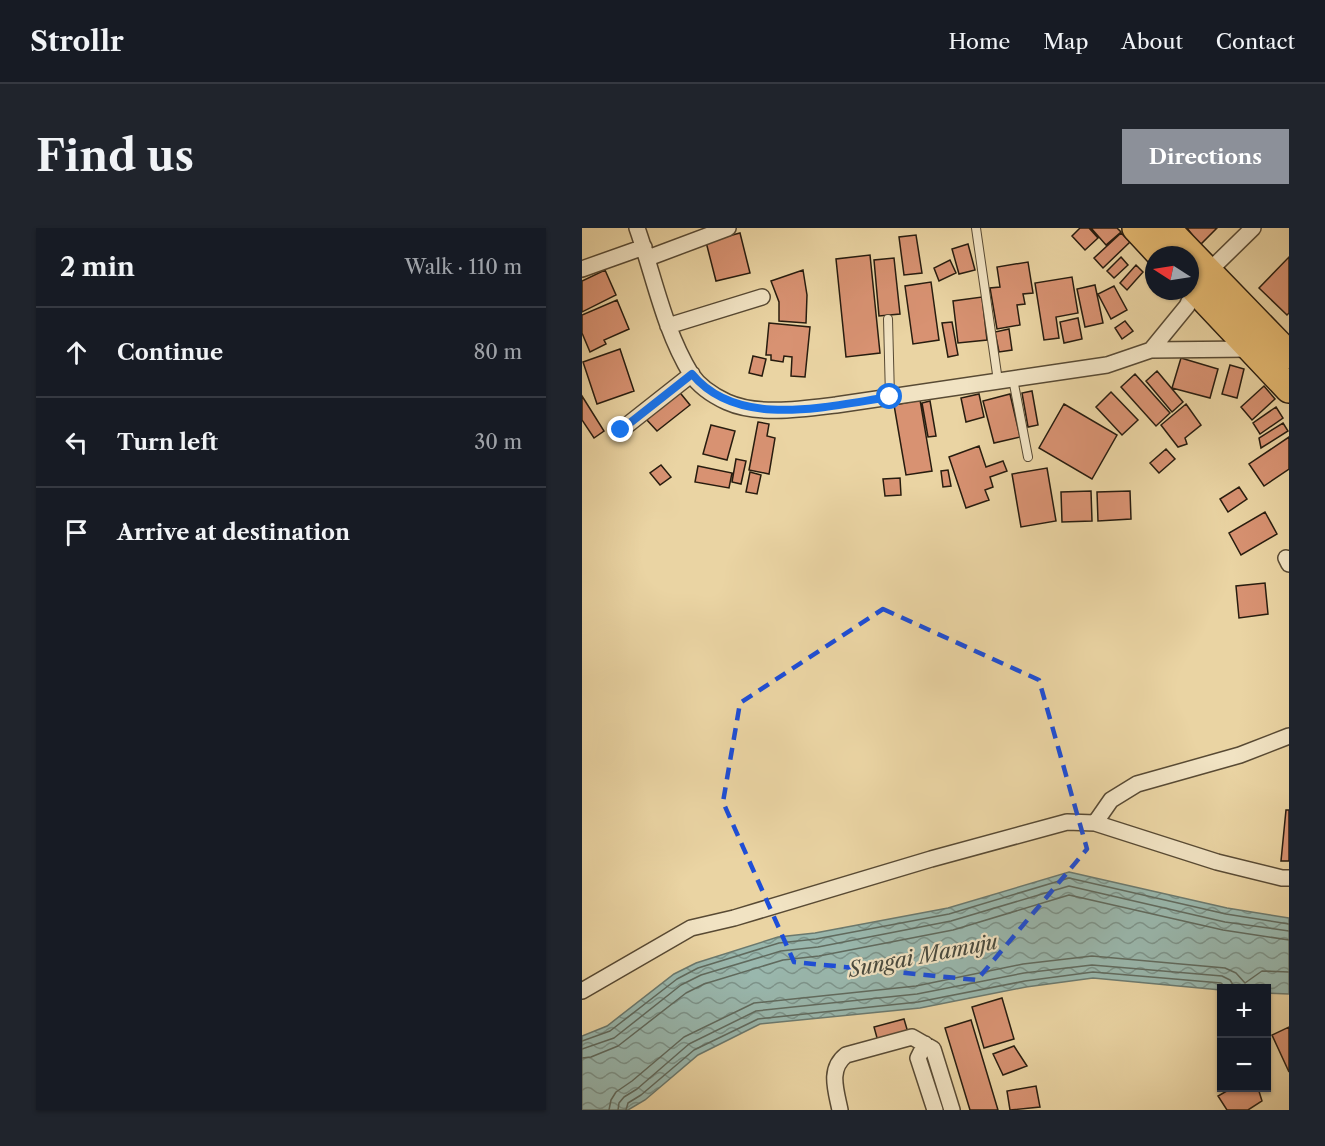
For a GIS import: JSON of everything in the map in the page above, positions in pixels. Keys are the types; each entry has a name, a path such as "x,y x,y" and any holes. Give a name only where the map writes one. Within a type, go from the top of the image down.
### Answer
{"highway":[{"path":"1136,228 1153,246"},
{"path":"1166,228 1177,246"},
{"path":"1199,282 1251,349 1289,389"},
{"path":"1199,282 1289,355"}],"street":[{"path":"637,228 668,326 692,374 704,387 728,402 750,408 792,410 890,397 1107,365 1151,350 1251,349"},
{"path":"582,269 646,253 728,228"},
{"path":"1199,280 1253,228"},
{"path":"668,326 762,297"},
{"path":"1151,350 1190,300"},
{"path":"621,430 692,374"},
{"path":"1095,823 1111,800 1137,784 1240,755 1289,736"},
{"path":"582,991 691,928 734,918 920,862 1067,822 1095,823 1217,862 1289,878"},
{"path":"840,1110 834,1080 839,1060 846,1054 907,1037 917,1038 933,1049 952,1110"},
{"path":"925,1044 918,1058 935,1110"}],"lane":[{"path":"976,228 1006,380 1028,457"},
{"path":"888,320 890,397"}],"highlighted area":[{"path":"883,609 1039,680 1087,849 977,980 794,962 723,802 740,703"}],"water":[{"name":"Sungai Mamuju","path":"1069,872 1227,908 1289,918 1289,994 1271,993 1271,984 1217,984 1217,990 1093,978 1026,987 920,1008 760,1024 698,1055 645,1100 628,1110 582,1110 582,1036 607,1026 674,974 696,963 778,937 815,933 948,908"}],"building":[{"path":"1080,228 1089,228 1098,238 1085,250 1072,236"},
{"path":"1091,228 1117,228 1121,232 1106,245"},
{"path":"1187,228 1217,228 1200,245"},
{"path":"740,233 750,273 716,281 706,242"},
{"path":"1121,233 1130,242 1103,268 1094,258"},
{"path":"916,235 922,273 904,275 899,237"},
{"path":"968,244 975,270 959,274 952,249"},
{"path":"870,255 880,353 846,357 836,259"},
{"path":"1121,257 1128,265 1114,278 1107,271"},
{"path":"1289,257 1289,313 1287,315 1259,288"},
{"path":"894,258 900,314 879,316 874,260"},
{"path":"950,260 956,273 939,281 934,268"},
{"path":"1028,262 1033,293 1023,294 1025,304 1017,305 1020,325 997,329 990,288 1000,287 997,267"},
{"path":"1136,265 1143,272 1127,290 1120,283"},
{"path":"605,270 616,295 582,312 582,281"},
{"path":"803,270 807,295 806,323 779,321 779,302 771,281"},
{"path":"1072,277 1078,313 1056,317 1059,338 1044,340 1035,283"},
{"path":"931,282 939,340 913,344 905,286"},
{"path":"1095,285 1103,323 1085,327 1077,289"},
{"path":"1114,286 1127,310 1111,319 1098,294"},
{"path":"982,297 987,340 958,343 953,301"},
{"path":"617,300 629,329 604,340 606,344 590,352 582,333 582,315"},
{"path":"1078,318 1082,339 1064,343 1060,322"},
{"path":"1125,321 1133,331 1122,339 1115,328"},
{"path":"952,322 958,355 948,357 942,323"},
{"path":"769,323 810,327 805,377 791,376 792,357 784,356 783,362 771,360 771,355 766,355"},
{"path":"1009,329 1012,350 999,352 995,332"},
{"path":"620,349 634,391 597,404 583,362"},
{"path":"753,356 766,359 762,376 749,373"},
{"path":"1181,358 1218,369 1210,398 1172,388"},
{"path":"1230,365 1244,369 1237,398 1222,394"},
{"path":"1157,371 1183,402 1172,412 1146,381"},
{"path":"1135,374 1170,413 1156,426 1121,387"},
{"path":"1264,386 1275,399 1252,420 1241,407"},
{"path":"677,389 690,405 657,431 646,419"},
{"path":"1032,391 1038,425 1028,427 1022,393"},
{"path":"1111,392 1138,420 1122,435 1096,407"},
{"path":"979,394 984,417 966,422 961,398"},
{"path":"1010,394 1020,437 994,443 983,401"},
{"path":"582,396 604,431 594,438 582,420"},
{"path":"920,400 932,471 906,475 894,405"},
{"path":"930,401 936,436 928,437 922,403"},
{"path":"1064,404 1117,435 1092,479 1039,448"},
{"path":"1186,404 1201,425 1185,438 1187,444 1178,447 1161,425"},
{"path":"1276,407 1283,418 1260,434 1253,423"},
{"path":"758,422 769,424 767,436 775,438 769,474 749,470"},
{"path":"1283,423 1288,431 1261,448 1259,438"},
{"path":"711,425 735,431 727,460 703,454"},
{"path":"1289,437 1289,469 1264,486 1249,464"},
{"path":"979,446 986,467 1003,461 1007,471 990,477 993,487 985,490 989,500 966,508 949,457"},
{"path":"1166,449 1175,459 1159,473 1150,463"},
{"path":"736,459 746,461 741,484 732,482"},
{"path":"661,465 671,477 660,485 650,473"},
{"path":"698,466 732,473 729,488 695,482"},
{"path":"1047,468 1056,521 1021,527 1012,474"},
{"path":"948,470 951,486 943,487 941,471"},
{"path":"750,472 761,475 757,494 746,492"},
{"path":"900,478 901,495 885,496 883,479"},
{"path":"1239,487 1247,499 1228,512 1220,499"},
{"path":"1091,491 1092,521 1062,522 1061,492"},
{"path":"1130,491 1131,519 1098,521 1097,492"},
{"path":"1265,512 1277,534 1241,555 1229,533"},
{"path":"1265,583 1268,614 1239,618 1236,586"},
{"path":"1286,810 1289,810 1289,861 1281,861"},
{"path":"1002,998 1014,1039 984,1048 972,1007"},
{"path":"904,1019 909,1036 879,1045 874,1027"},
{"path":"971,1020 998,1110 970,1110 945,1028"},
{"path":"1289,1027 1289,1072 1272,1035"},
{"path":"1014,1046 1027,1066 1003,1075 993,1054"},
{"path":"1036,1086 1040,1107 1010,1110 1007,1091"},
{"path":"1225,1092 1259,1092 1262,1101 1248,1110 1227,1110 1218,1096"}],"route":[{"path":"621,430 692,374 709,391 728,402 750,408 792,410 890,397"}]}
